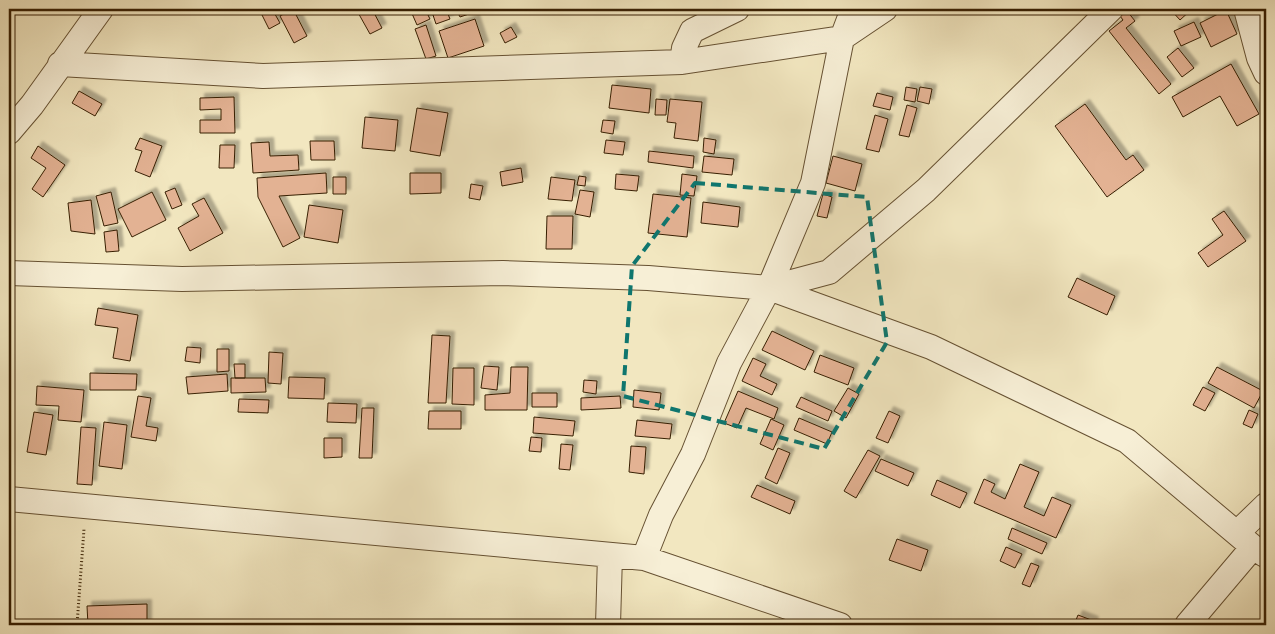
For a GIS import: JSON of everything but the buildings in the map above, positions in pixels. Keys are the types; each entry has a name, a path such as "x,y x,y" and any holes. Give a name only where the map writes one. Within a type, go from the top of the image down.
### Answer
{"street":[{"path":"9,132 32,105 101,9"},
{"path":"682,62 684,48 692,32 736,9"},
{"path":"644,558 660,515 693,454 729,364 769,288 814,183 842,38 853,9"},
{"path":"60,64 263,76 682,62 842,38 885,9"},
{"path":"769,288 829,272 926,190 1111,9"},
{"path":"1244,11 1264,66"},
{"path":"9,273 182,279 503,272 648,278 769,288 931,347 1127,442 1252,546"},
{"path":"9,499 644,558 840,625"},
{"path":"1252,546 1266,505"},
{"path":"1187,625 1252,546 1266,523"},
{"path":"608,625 610,556"}],"path":[{"path":"77,625 86,506"}],"highlighted area":[{"path":"695,183 867,197 887,342 824,449 623,396 632,266"}]}
